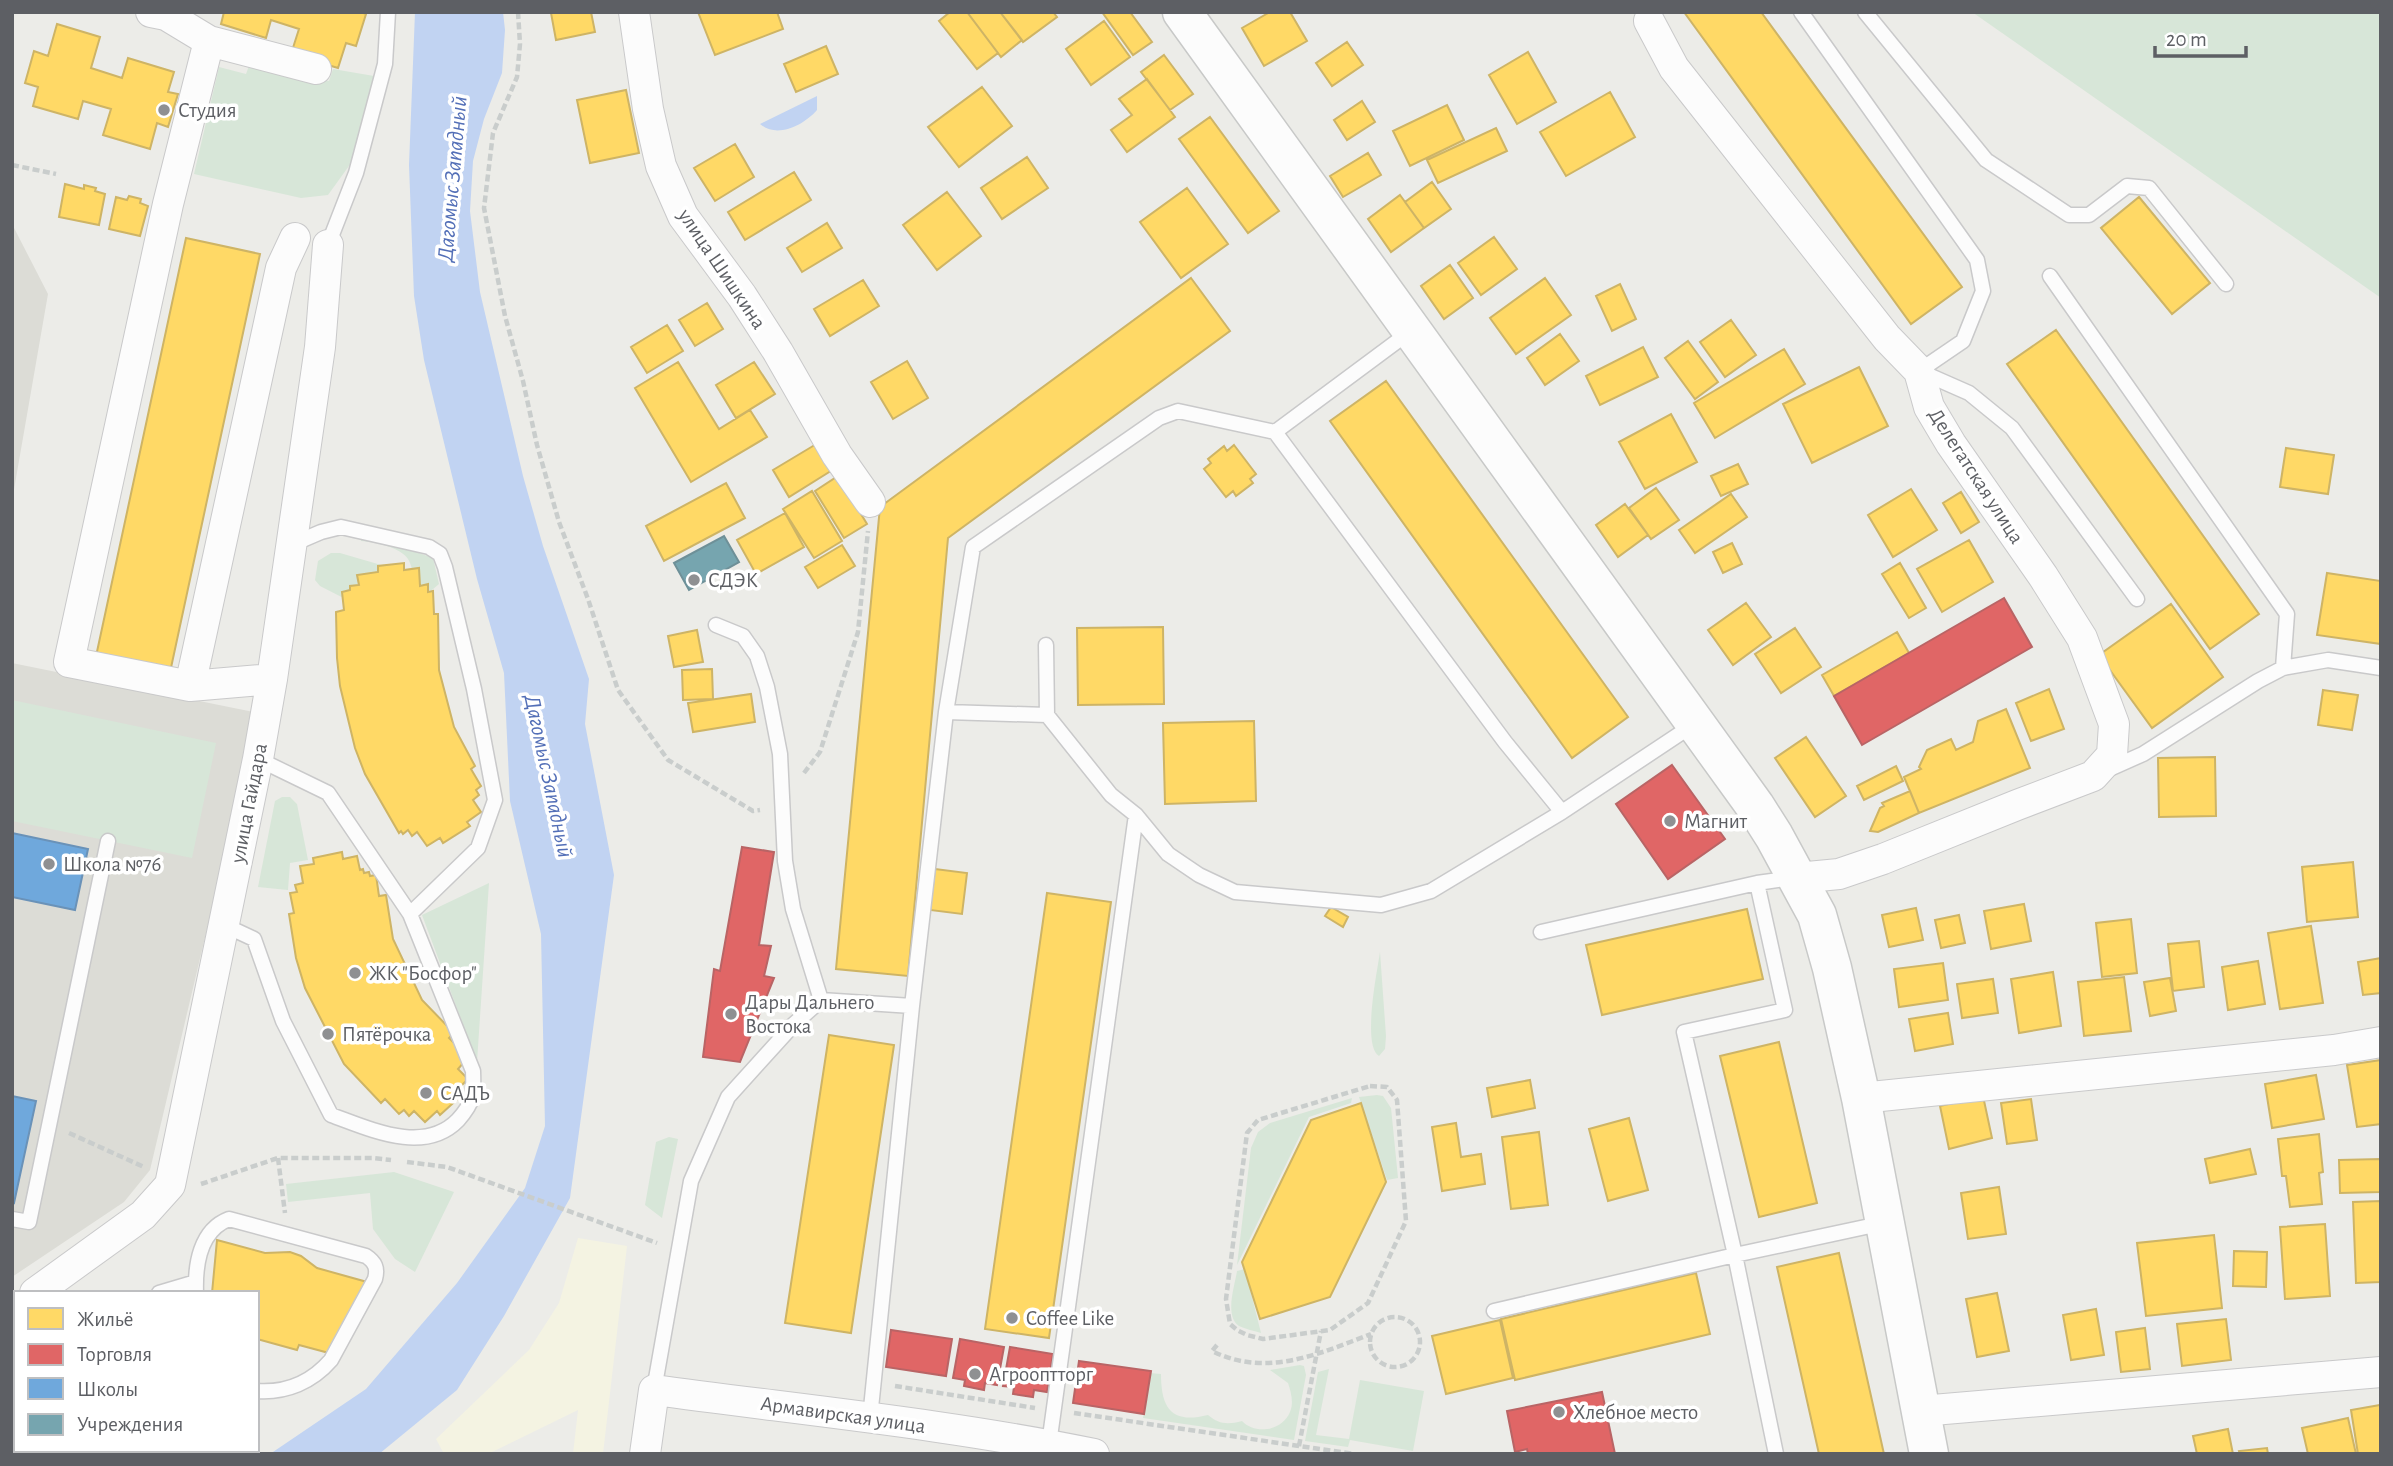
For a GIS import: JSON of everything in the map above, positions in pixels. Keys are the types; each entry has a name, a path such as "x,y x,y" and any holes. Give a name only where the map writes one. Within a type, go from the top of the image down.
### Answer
{"main road":[{"path":"1182,12 1755,806 1817,915 1832,968 1861,1098 1929,1454"}],"street":[{"path":"151,12 166,15 209,41 316,69"},
{"name":"улица Шишкина","path":"634,12 653,132 662,166 683,216 742,296 778,352 837,455 870,502"},
{"name":"Делегатская улица","path":"1649,16 1674,68 1887,338 1919,371 1929,407 1951,444 2043,576 2082,638 2114,724 2112,755 2093,776"},
{"path":"209,41 169,204 69,662 190,686 272,679"},
{"path":"190,686 281,268 295,238"},
{"name":"улица Гайдара","path":"170,1185 272,679 320,346 328,245"},
{"path":"1797,878 1839,873 1883,859 2093,776"},
{"path":"1861,1098 2334,1050 2381,1042"},
{"path":"38,1291 143,1215 170,1185"},
{"path":"1921,1411 2381,1372"},
{"path":"645,1454 654,1390"},
{"name":"Армавирская улица","path":"654,1390 1049,1444 1094,1454"}],"lane":[{"path":"328,245 356,173 385,64 388,12"},
{"path":"1801,12 1977,260 1983,291 1963,341 1919,371"},
{"path":"1866,12 1986,160 2069,215 2089,215 2127,186 2149,188 2226,284"},
{"path":"2050,276 2287,614 2283,668"},
{"path":"1275,432 1413,330"},
{"path":"1919,371 1969,393 2012,428 2137,599"},
{"path":"870,1418 912,1006 946,712 973,547 1159,418 1178,411 1275,432 1505,742 1562,811"},
{"path":"291,545 341,527 429,547 440,554 445,567 474,689 495,800 478,848 410,914"},
{"path":"716,625 743,636 757,656 766,687 780,754 785,861 793,909 821,1000"},
{"path":"1046,645 1047,715 1111,795 1136,815 1168,854 1199,875 1235,892 1381,905 1431,891 1562,811 1695,723"},
{"path":"2093,776 2143,754 2283,668 2328,660 2381,668"},
{"path":"946,712 1047,715"},
{"path":"224,925 254,939 282,1021 331,1115 383,1134 423,1138 448,1130 471,1106 473,1071 410,914 328,793 258,759"},
{"path":"1049,1444 1136,815"},
{"path":"12,1219 29,1222 108,841"},
{"path":"1541,932 1757,883 1797,878"},
{"path":"1757,883 1785,1010 1684,1032 1735,1255 1776,1454"},
{"path":"654,1390 691,1181 728,1097 794,1024 821,1000 912,1006"},
{"path":"171,1291 196,1287 205,1239 215,1226 229,1219 366,1256 372,1260 376,1266 375,1279 331,1360 311,1378 297,1385 284,1390 259,1391"},
{"path":"1494,1311 1885,1223"}],"path":[{"path":"518,12 520,44 517,77 493,133 484,208 505,316 559,522 618,690 668,760 753,811 781,806 820,752 858,632 870,502"},
{"path":"12,164 56,174"},
{"path":"1370,1086 1387,1087 1397,1100 1406,1222 1368,1303 1330,1330 1321,1331 1263,1339 1247,1335 1230,1324 1226,1299 1229,1263 1247,1133 1258,1120 1370,1086"},
{"path":"50,1125 150,1170 170,1185 186,1189 278,1158 372,1158 447,1167 678,1251"},
{"path":"278,1158 284,1200"},
{"path":"1217,1345 1212,1351 1238,1362 1256,1365 1317,1354 1371,1334 1375,1327 1388,1318 1405,1319 1417,1331 1419,1347 1410,1361 1396,1367 1388,1366 1380,1362 1371,1349 1371,1334"},
{"path":"1299,1446 1321,1331"},
{"path":"875,1383 1354,1454"}],"shaded area":[{"path":"1972,12 2381,12 2381,298"},
{"path":"250,63 329,81 333,69 374,76 354,159 328,195 301,198 194,174 219,67 246,74"},
{"path":"12,224 48,294 12,501"},
{"path":"361,538 402,547 433,558 439,584 432,590 414,593 408,559 399,551 361,541"},
{"path":"331,553 340,553 388,567 365,609 320,586 315,580 318,561"},
{"path":"12,663 258,713 150,1170 124,1202 12,1277"},
{"path":"12,700 216,743 192,858 12,821"},
{"path":"290,797 297,804 308,860 290,863 288,890 258,887 275,801"},
{"path":"489,883 477,1062 422,915"},
{"path":"1380,952 1386,1036 1385,1049 1379,1056 1374,1049 1371,1024"},
{"path":"1383,1096 1391,1108 1398,1178 1387,1180 1359,1097"},
{"path":"1352,1098 1351,1103 1309,1117 1237,1265 1251,1148 1258,1132 1270,1123"},
{"path":"669,1137 678,1139 662,1218 645,1205 656,1142"},
{"path":"394,1172 454,1192 415,1272 395,1259 373,1229 370,1193 288,1202 286,1184"},
{"path":"578,1238 627,1246 603,1454 573,1454 578,1410 488,1454 444,1454 436,1439 529,1350 559,1303"},
{"path":"1245,1269 1261,1333 1239,1326 1232,1315 1237,1271"},
{"path":"1304,1366 1306,1375 1294,1440 1143,1418 1150,1373 1161,1374 1166,1405 1177,1415 1208,1415 1220,1422 1242,1421 1261,1429 1275,1427 1290,1412 1292,1398 1288,1383 1270,1370"},
{"path":"1329,1369 1316,1435 1349,1439 1360,1380 1424,1391 1413,1451 1350,1440 1348,1447 1305,1441 1318,1372"}],"water":[{"name":"Дагомыс Западный","path":"415,12 503,12 505,30 502,73 484,119 473,161 470,211 480,292 523,476 543,546 589,679 585,724 614,875 570,1198 504,1316 457,1390 379,1454 270,1454 366,1389 457,1283 525,1188 545,1126 541,934 510,801 504,673 477,579 424,360 414,296 409,165"},
{"path":"817,96 817,110 798,125 774,130 760,124"}],"building: Жильё":[{"path":"224,12 366,14 356,46 346,43 338,68 291,54 299,29 271,20 266,38 221,24"},
{"path":"591,12 595,32 556,40 551,13"},
{"path":"698,12 777,12 783,29 715,55"},
{"path":"950,12 967,12 998,53 977,69 939,21"},
{"path":"967,12 1000,12 1022,40 1001,57"},
{"path":"1000,12 1053,12 1057,17 1023,42"},
{"path":"1102,12 1130,12 1152,42 1133,55"},
{"path":"1270,12 1290,12 1307,41 1264,66 1242,28"},
{"path":"1684,12 1761,12 1962,287 1911,324"},
{"path":"1104,21 1130,57 1091,85 1066,49"},
{"path":"57,24 100,37 91,68 122,78 128,58 174,72 168,92 178,94 168,127 157,123 150,149 103,135 111,109 83,101 78,119 33,106 38,87 25,83 34,51 48,56"},
{"path":"1347,42 1363,65 1332,86 1316,63"},
{"path":"826,46 838,74 796,92 784,64"},
{"path":"1528,52 1556,102 1517,124 1489,75"},
{"path":"1164,55 1193,94 1170,110 1141,72"},
{"path":"1147,79 1175,117 1127,152 1111,130 1132,115 1119,99"},
{"path":"982,87 1012,126 959,167 928,127"},
{"path":"626,90 639,153 590,163 577,100"},
{"path":"1610,92 1635,137 1566,176 1540,132"},
{"path":"1362,101 1375,122 1347,140 1334,120"},
{"path":"1447,105 1464,140 1410,166 1393,131"},
{"path":"1210,117 1279,211 1248,233 1179,139"},
{"path":"1496,128 1507,151 1438,183 1427,160"},
{"path":"735,144 754,177 715,201 694,168"},
{"path":"1368,153 1381,175 1343,197 1330,176"},
{"path":"1027,157 1048,188 1002,219 981,188"},
{"path":"794,172 811,200 745,240 728,212"},
{"path":"1432,182 1451,209 1424,228 1405,202"},
{"path":"65,184 84,189 84,185 96,188 95,191 105,194 99,225 59,217"},
{"path":"1187,188 1228,244 1181,278 1140,222"},
{"path":"947,192 981,236 937,270 903,225"},
{"path":"1400,195 1424,228 1391,252 1368,219"},
{"path":"129,196 141,199 140,203 148,206 140,236 109,229 116,197 127,200"},
{"path":"2139,197 2210,283 2172,314 2101,228"},
{"path":"827,223 842,248 802,272 787,248"},
{"path":"1494,237 1517,269 1481,295 1458,263"},
{"path":"186,238 260,254 169,677 95,661"},
{"path":"1450,265 1473,298 1444,319 1421,286"},
{"path":"1191,278 1230,331 948,538 908,976 836,969 880,507"},
{"path":"1545,278 1571,315 1516,354 1490,318"},
{"path":"863,280 879,306 830,336 814,309"},
{"path":"1620,284 1636,319 1612,331 1596,296"},
{"path":"707,303 723,329 695,346 679,320"},
{"path":"1731,320 1756,355 1725,377 1700,342"},
{"path":"667,325 683,351 647,373 631,347"},
{"path":"2056,330 2259,614 2210,649 2007,364"},
{"path":"1560,334 1579,361 1545,385 1527,358"},
{"path":"1688,341 1718,382 1695,399 1665,358"},
{"path":"1643,347 1658,377 1600,405 1586,376"},
{"path":"1784,349 1805,384 1715,438 1694,403"},
{"path":"907,361 928,398 893,419 871,382"},
{"path":"678,362 719,429 750,410 767,437 691,482 635,388"},
{"path":"754,362 775,394 736,418 716,385"},
{"path":"1859,367 1888,426 1812,463 1783,404"},
{"path":"1386,381 1628,717 1572,758 1330,421"},
{"path":"1671,414 1697,462 1645,489 1619,442"},
{"path":"818,443 834,469 789,497 773,470"},
{"path":"1234,445 1256,474 1250,479 1253,483 1236,496 1233,491 1226,497 1204,469 1211,463 1208,459 1224,446 1227,451"},
{"path":"2286,448 2334,455 2328,494 2280,487"},
{"path":"1738,464 1748,484 1721,496 1711,476"},
{"path":"838,476 867,524 844,538 815,491"},
{"path":"726,483 745,518 664,561 646,526"},
{"path":"1656,488 1679,520 1651,539 1629,508"},
{"path":"1911,489 1937,530 1893,557 1868,515"},
{"path":"812,491 842,541 814,558 783,509"},
{"path":"1961,492 1979,522 1961,533 1943,503"},
{"path":"1731,494 1747,517 1695,553 1679,530"},
{"path":"1625,504 1648,535 1618,557 1596,525"},
{"path":"785,513 804,547 756,574 737,540"},
{"path":"1969,540 1993,582 1942,612 1917,569"},
{"path":"1732,543 1742,564 1723,573 1713,552"},
{"path":"842,545 855,566 818,588 805,567"},
{"path":"404,563 404,570 419,568 420,586 428,584 428,592 433,591 434,614 438,614 439,670 454,727 475,766 471,769 481,786 476,790 479,795 473,800 481,812 467,822 470,826 443,843 440,838 427,846 417,832 412,836 408,830 403,834 401,831 399,833 365,774 355,748 340,686 337,658 336,612 344,610 342,592 350,590 350,586 359,585 357,575 378,572 378,566"},
{"path":"1900,563 1926,608 1909,618 1882,574"},
{"path":"2327,573 2381,581 2381,644 2317,635"},
{"path":"1746,603 1771,637 1733,665 1708,630"},
{"path":"2171,604 2223,677 2152,728 2099,655"},
{"path":"1163,627 1164,704 1078,705 1077,628"},
{"path":"1795,628 1821,667 1781,693 1755,654"},
{"path":"697,630 703,662 674,667 668,636"},
{"path":"1897,632 1909,653 1834,696 1822,675"},
{"path":"712,669 713,699 683,700 682,670"},
{"path":"2049,689 2064,729 2031,741 2016,703"},
{"path":"2323,690 2358,695 2352,730 2318,725"},
{"path":"751,694 755,722 693,732 688,703"},
{"path":"2006,709 2030,768 1919,813 1904,777 1921,769 1919,767 1927,750 1951,739 1956,750 1973,742 1978,721"},
{"path":"1254,721 1256,801 1165,804 1163,723"},
{"path":"1806,737 1846,796 1815,817 1775,758"},
{"path":"2215,757 2216,816 2159,817 2158,758"},
{"path":"1896,766 1903,781 1864,800 1857,786"},
{"path":"1910,791 1919,813 1878,832 1870,831 1880,808 1884,806 1882,803"},
{"name":"ЖК \"Босфор\"","path":"342,852 343,859 357,856 360,870 369,872 370,876 376,875 379,896 386,895 393,939 422,1000 454,1033 449,1038 463,1052 465,1061 458,1069 468,1079 457,1090 462,1095 440,1115 437,1111 425,1122 414,1111 409,1116 404,1110 399,1114 385,1099 381,1103 344,1064 305,988 296,958 289,914 294,913 290,893 297,892 295,885 303,883 300,866 314,864 313,858"},
{"path":"2353,862 2358,917 2307,922 2302,867"},
{"path":"935,869 967,873 962,914 930,910"},
{"path":"1047,893 1111,902 1049,1338 985,1329"},
{"path":"2024,904 2031,941 1991,949 1984,911"},
{"path":"1331,907 1348,917 1343,927 1325,916"},
{"path":"1916,908 1923,940 1889,947 1882,915"},
{"path":"1747,909 1763,979 1602,1015 1586,945"},
{"path":"1959,915 1965,943 1941,948 1935,920"},
{"path":"2131,919 2137,973 2102,977 2096,923"},
{"path":"2311,926 2323,1003 2280,1009 2268,933"},
{"path":"2199,941 2204,987 2173,991 2168,944"},
{"path":"2381,958 2381,993 2363,995 2358,962"},
{"path":"2258,961 2265,1004 2228,1010 2222,967"},
{"path":"1943,963 1948,1000 1899,1007 1894,969"},
{"path":"2053,972 2061,1026 2019,1033 2011,979"},
{"path":"2124,977 2131,1031 2084,1036 2078,982"},
{"path":"2170,978 2176,1011 2150,1016 2144,982"},
{"path":"1993,979 1998,1013 1962,1018 1957,984"},
{"path":"1948,1013 1953,1044 1915,1051 1909,1019"},
{"path":"829,1035 894,1045 851,1333 785,1323"},
{"path":"1779,1042 1817,1203 1759,1217 1720,1056"},
{"path":"2381,1060 2381,1124 2357,1127 2347,1065"},
{"path":"2316,1075 2324,1119 2272,1128 2265,1084"},
{"path":"1530,1080 1535,1108 1492,1117 1487,1088"},
{"path":"1983,1096 1992,1138 1949,1149 1940,1106"},
{"path":"2031,1099 2037,1140 2007,1144 2001,1103"},
{"path":"1361,1103 1386,1182 1330,1297 1260,1319 1242,1262 1311,1120"},
{"path":"1629,1118 1648,1190 1608,1201 1589,1129"},
{"path":"1456,1123 1461,1157 1481,1154 1485,1184 1442,1191 1432,1127"},
{"path":"1539,1132 1548,1205 1511,1209 1502,1137"},
{"path":"2319,1134 2323,1172 2319,1173 2322,1204 2290,1207 2286,1176 2282,1176 2278,1139"},
{"path":"2250,1149 2256,1174 2210,1183 2205,1159"},
{"path":"2381,1159 2381,1192 2340,1193 2339,1160"},
{"path":"1999,1187 2006,1234 1968,1239 1961,1193"},
{"path":"2381,1201 2381,1282 2356,1283 2353,1202"},
{"path":"2325,1224 2330,1296 2285,1299 2280,1227"},
{"path":"2214,1235 2222,1308 2146,1316 2137,1243"},
{"path":"217,1240 265,1253 290,1252 301,1256 317,1268 367,1282 329,1353 299,1345 297,1350 259,1340 259,1291 212,1291"},
{"path":"2234,1251 2267,1252 2266,1287 2233,1286"},
{"path":"1839,1253 1884,1454 1819,1454 1777,1267"},
{"path":"1696,1273 1710,1334 1515,1380 1501,1319"},
{"path":"1997,1293 2009,1351 1977,1357 1966,1299"},
{"path":"2096,1309 2104,1355 2071,1360 2063,1315"},
{"path":"2226,1319 2231,1360 2182,1366 2177,1324"},
{"path":"1500,1320 1513,1378 1446,1394 1432,1336"},
{"path":"2145,1328 2150,1369 2121,1372 2116,1332"},
{"path":"2380,1405 2381,1454 2358,1454 2351,1410"},
{"path":"2348,1418 2356,1454 2308,1454 2302,1428"},
{"path":"2228,1429 2233,1454 2197,1454 2193,1436"},
{"path":"2267,1448 2268,1454 2240,1454 2239,1451"}],"building: Торговля":[{"path":"2004,598 2032,647 1862,745 1834,696"},
{"name":"Магнит","path":"1672,765 1725,839 1668,879 1616,804"},
{"path":"742,847 774,852 759,945 771,946 764,976 774,978 740,1062 703,1057 714,969 720,971"},
{"path":"891,1330 952,1339 946,1376 886,1367"},
{"path":"960,1339 1004,1347 997,1385 985,1383 984,1390 964,1386 965,1380 953,1378"},
{"path":"1010,1347 1053,1354 1047,1392 1034,1390 1033,1397 1013,1394 1014,1387 1003,1386"},
{"path":"1079,1361 1151,1371 1144,1414 1073,1403"},
{"path":"1602,1392 1615,1454 1528,1454 1527,1449 1515,1452 1507,1411"}],"building: Школы":[{"name":"Школа №76","path":"12,833 88,849 75,910 12,897"},
{"path":"12,1096 36,1101 14,1203 12,1202"}],"building: Учреждения":[{"path":"724,536 739,562 689,590 674,563"}],"place":[{"name":"Студия","path":"164,110"},
{"name":"СДЭК","path":"694,580"},
{"name":"Магнит","path":"1670,821"},
{"name":"Школа №76","path":"49,864"},
{"name":"ЖК \"Босфор\"","path":"355,973"},
{"name":"Дары Дальнего Востока","path":"731,1014"},
{"name":"Пятёрочка","path":"328,1034"},
{"name":"САДЪ","path":"426,1093"},
{"name":"Coffee Like","path":"1012,1318"},
{"name":"Агрооптторг","path":"975,1374"},
{"name":"Хлебное место","path":"1559,1412"}]}
